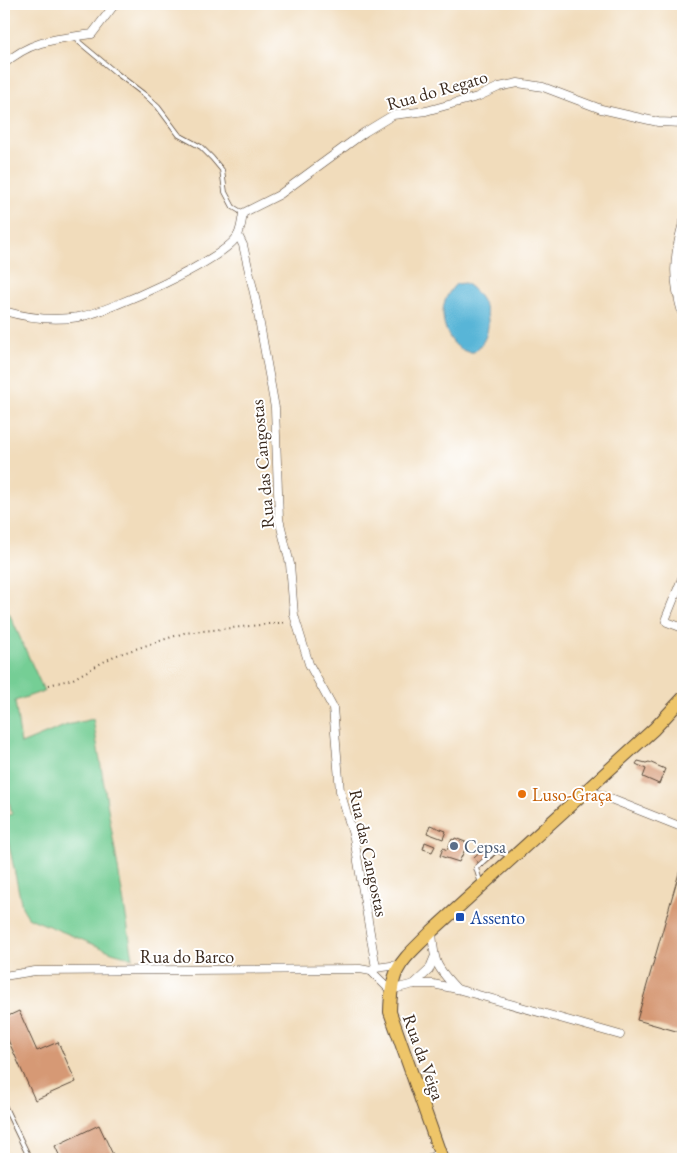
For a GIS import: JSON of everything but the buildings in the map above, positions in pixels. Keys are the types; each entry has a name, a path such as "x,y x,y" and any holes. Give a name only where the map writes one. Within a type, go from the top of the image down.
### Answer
{"main road":[{"path":"398,965 432,931 669,715 683,698"},
{"name":"Rua da Veiga","path":"398,965 390,990 390,1012 441,1156"}],"street":[{"path":"4,64 12,57 38,42 92,34 115,4"},
{"name":"Rua do Regato","path":"243,213 278,195 365,132 393,115 426,111 477,97 499,87 518,83 542,87 601,109 658,122 683,122"},
{"path":"4,311 44,319 78,317 98,313 182,276 226,248 238,236 243,213"},
{"path":"683,223 676,247 675,275 676,292 683,316"},
{"name":"Rua das Cangostas","path":"238,236 256,302 275,408 279,519 290,564 294,615 309,664 333,708 340,791 354,838 373,969"},
{"path":"683,576 666,618 667,622 683,628"},
{"path":"588,790 678,826"},
{"path":"432,931 434,958 443,974 457,988"},
{"path":"414,984 429,970 434,958"},
{"name":"Rua do Barco","path":"4,976 35,971 373,969 398,965"},
{"path":"373,969 390,990 414,984 433,984 457,988 620,1035"},
{"path":"428,1159 441,1156"}],"lane":[{"path":"80,36 80,42 158,107 179,135 201,147 212,158 222,170 225,192 233,207 243,213"},
{"path":"481,887 476,868 496,850 514,858"},
{"path":"4,1105 30,1159"}],"path":[{"path":"49,685 72,679 114,656 184,633 296,621"}],"green space":[{"path":"4,611 9,613 44,691 15,701 21,744 67,725 93,719 133,958 112,952 34,920 28,917 22,907 4,821 4,816 12,814 4,780"}],"water":[{"path":"465,283 480,297 485,306 487,316 488,326 486,335 474,352 465,351 457,347 449,336 444,322 443,307 448,294 456,284"}],"place":[{"name":"Luso-Graça","path":"522,794"},
{"name":"Cepsa","path":"454,846"},
{"name":"Assento","path":"460,917"}]}
